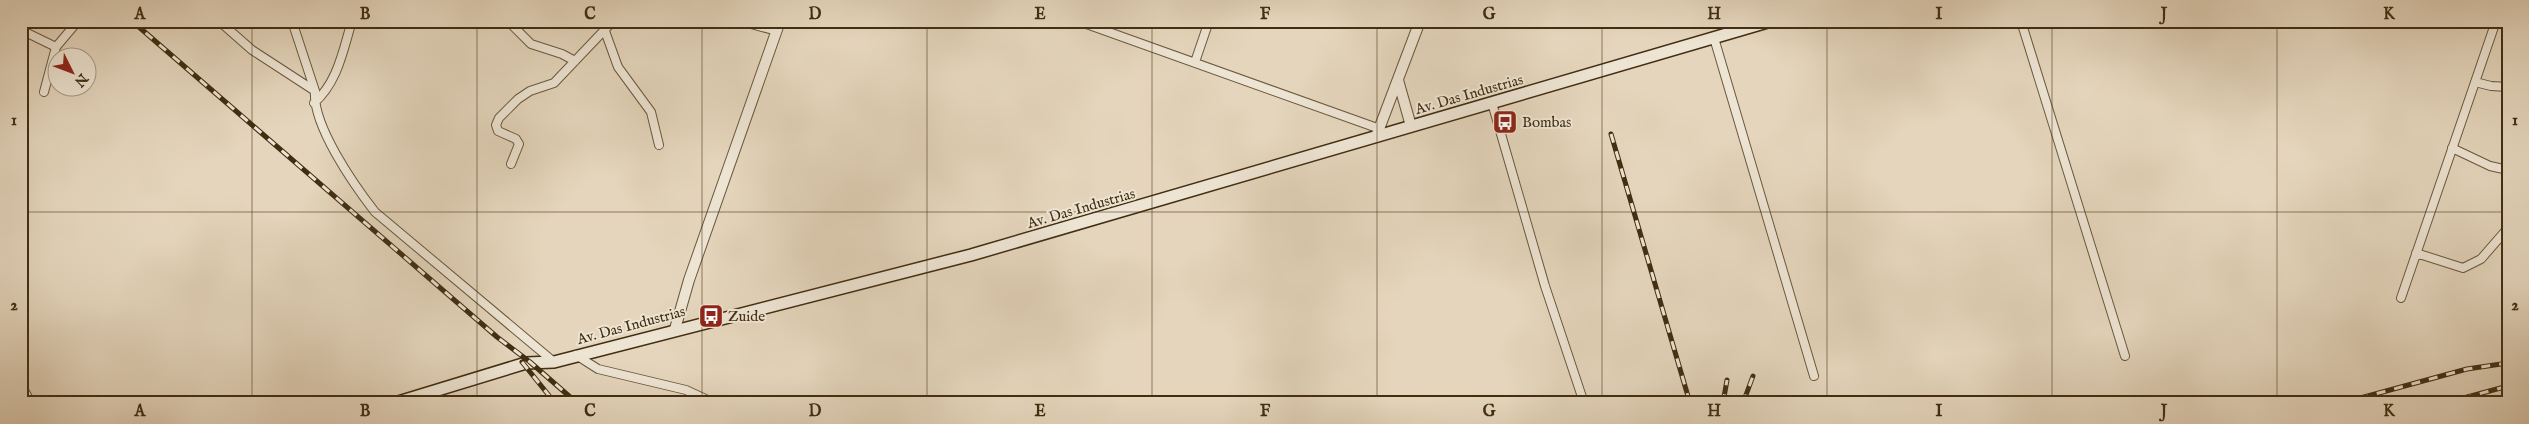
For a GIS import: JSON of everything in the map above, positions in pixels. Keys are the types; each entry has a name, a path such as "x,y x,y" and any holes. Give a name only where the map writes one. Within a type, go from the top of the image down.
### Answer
{"main road":[{"name":"Av. Das Industrias","path":"395,403 524,363 554,362 674,329 971,255 1378,133 1411,126 1492,103 1771,21"}],"street":[{"path":"44,92 56,47 78,21"},
{"path":"219,21 252,50 315,91"},
{"path":"292,21 315,91 314,103 321,125 358,191 375,212 554,362"},
{"path":"314,103 328,88 339,67 352,21"},
{"path":"508,21 531,44 562,54 575,61"},
{"path":"511,164 519,144 516,139 498,131 496,122 518,99 530,91 554,83 613,21"},
{"path":"674,329 689,280 778,26 740,21"},
{"path":"1078,21 1196,62 1378,133 1420,21"},
{"path":"1196,62 1210,21"},
{"path":"2021,21 2125,356"},
{"path":"2401,298 2496,21"},
{"path":"21,30 56,47"},
{"path":"605,31 618,67 650,112 659,145"},
{"path":"1714,38 1814,376"},
{"path":"1398,80 1411,126"},
{"path":"2475,82 2491,86 2508,87"},
{"path":"1492,103 1545,286 1584,403"},
{"path":"2452,148 2490,166 2508,170"},
{"path":"2416,253 2463,268 2481,259 2508,228"},
{"path":"576,355 598,369 686,390 714,403"},
{"path":"21,387 30,403"}],"railway":[{"path":"132,21 497,337 530,362 577,403"},
{"path":"1611,134 1690,403"},
{"path":"522,362 555,403"},
{"path":"2342,403 2467,369 2508,363"},
{"path":"1743,403 1753,376"},
{"path":"1723,403 1727,380"},
{"path":"2445,403 2508,386"}],"place":[{"name":"Bombas","path":"1505,122"},
{"name":"Zuide","path":"711,316"}]}
